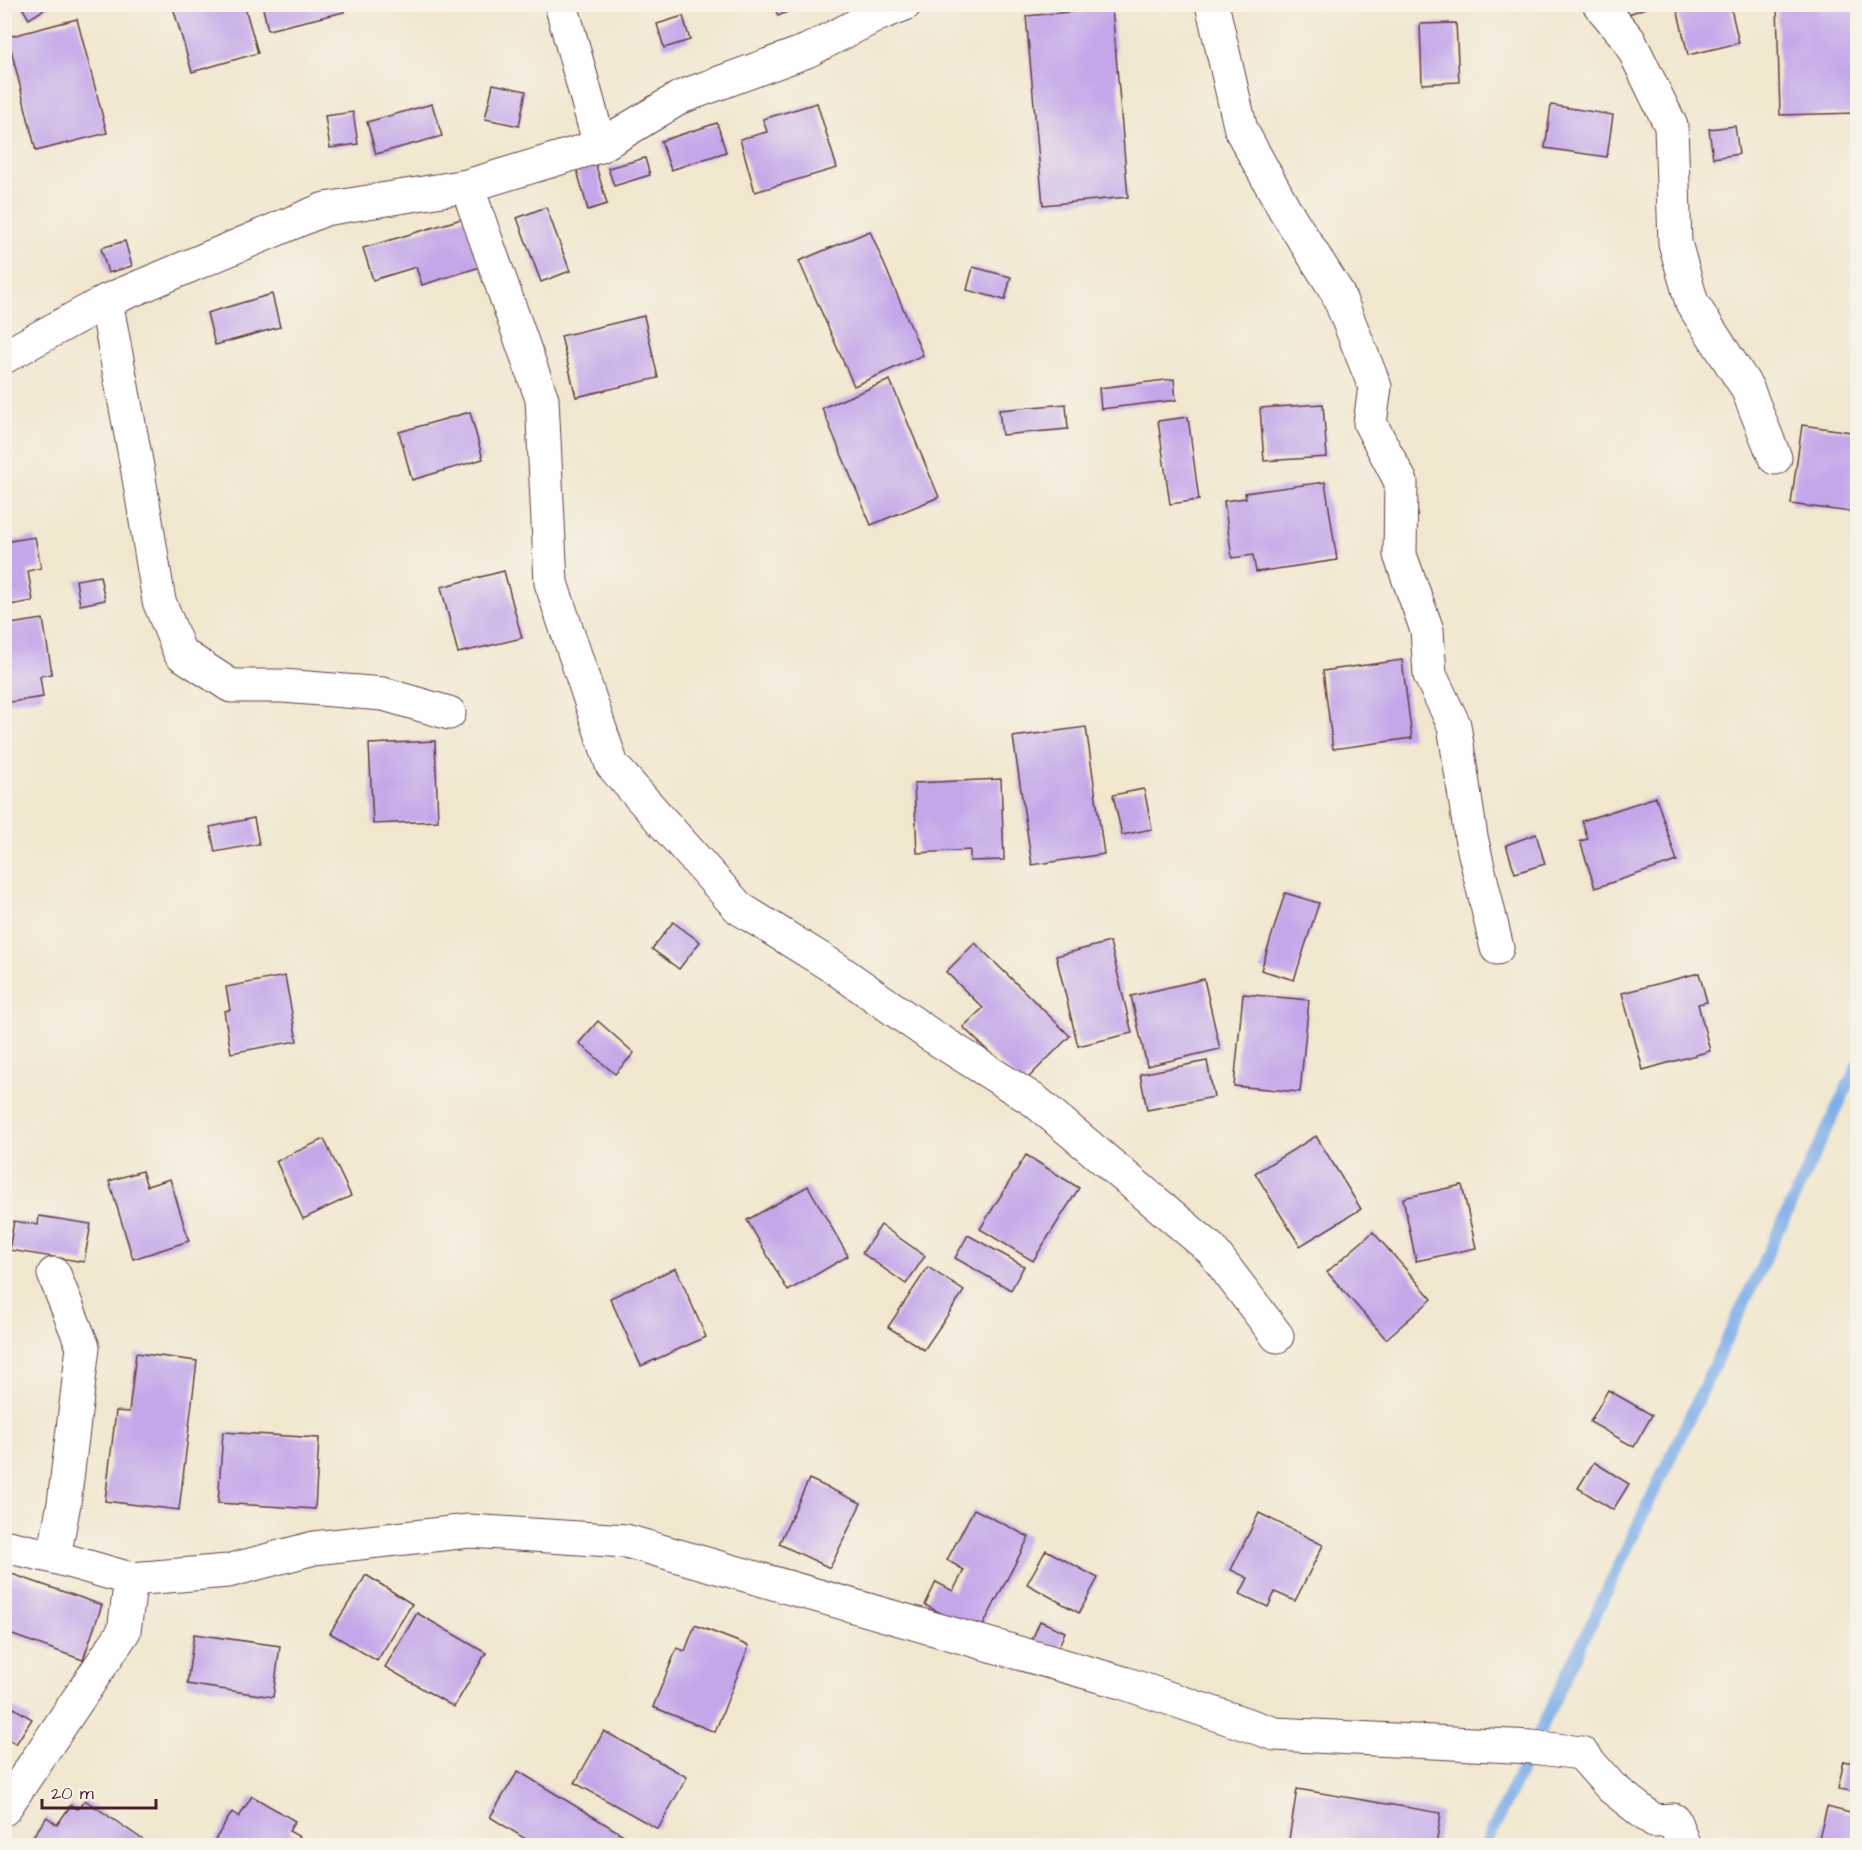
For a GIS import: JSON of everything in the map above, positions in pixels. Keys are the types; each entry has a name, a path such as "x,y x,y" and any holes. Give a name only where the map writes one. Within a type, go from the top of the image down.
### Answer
{"street":[{"path":"561,4 600,146"},
{"path":"1599,4 1629,40 1671,126 1675,243 1692,303 1747,388 1775,458"},
{"path":"4,357 106,301 325,209 467,186 600,146 681,97 807,51 885,8"},
{"path":"1217,10 1240,130 1285,210 1337,292 1375,387 1370,423 1401,482 1400,555 1427,630 1430,675 1454,725 1471,837 1497,948"},
{"path":"467,186 542,399 551,583 612,765 739,908 835,968 930,1034 1035,1101 1211,1249 1277,1336"},
{"path":"106,301 159,601 180,653 231,687 283,686 383,694 449,713"},
{"path":"54,1274 83,1347 64,1503 54,1557"},
{"path":"4,1546 54,1557 131,1579 228,1571 314,1548 469,1531 626,1541 1124,1683 1275,1734 1532,1747 1581,1753 1611,1787 1654,1821 1674,1820 1684,1845"},
{"path":"4,1809 124,1631 131,1579"}],"building":[{"path":"20,4 53,4 29,19"},
{"path":"172,4 244,4 258,53 192,72"},
{"path":"262,4 342,4 344,12 268,30"},
{"path":"773,4 805,4 778,16"},
{"path":"1616,4 1648,4 1648,7 1621,17"},
{"path":"1676,4 1730,4 1739,43 1688,55"},
{"path":"1777,4 1858,4 1858,113 1780,115"},
{"path":"1112,8 1128,197 1043,205 1026,16"},
{"path":"683,16 690,40 664,48 657,24"},
{"path":"77,19 107,133 36,151 8,37"},
{"path":"1456,23 1459,82 1422,84 1420,24"},
{"path":"493,84 526,91 519,126 485,119"},
{"path":"817,103 837,168 755,192 740,139 767,132 763,119"},
{"path":"432,104 442,136 376,154 367,122"},
{"path":"1551,105 1613,115 1607,157 1545,148"},
{"path":"353,112 358,144 330,148 325,116"},
{"path":"717,123 726,152 671,170 661,141"},
{"path":"1735,126 1739,154 1713,158 1709,129"},
{"path":"645,158 650,175 614,186 608,168"},
{"path":"595,162 607,204 588,210 576,167"},
{"path":"546,207 570,271 541,282 517,218"},
{"path":"465,218 480,267 422,285 416,267 373,280 363,248"},
{"path":"870,231 923,355 854,386 799,261"},
{"path":"125,241 132,266 108,273 101,248"},
{"path":"973,267 1011,277 1005,300 967,290"},
{"path":"272,294 280,327 215,345 207,313"},
{"path":"644,316 658,378 576,397 561,336"},
{"path":"1174,379 1176,400 1101,409 1099,388"},
{"path":"890,380 939,497 871,525 822,408"},
{"path":"1066,404 1068,429 1002,435 999,410"},
{"path":"1323,404 1327,457 1264,461 1260,408"},
{"path":"470,412 483,459 412,480 399,432"},
{"path":"1188,417 1199,500 1170,504 1158,421"},
{"path":"1802,425 1858,433 1858,513 1791,504"},
{"path":"1325,482 1337,560 1256,572 1253,555 1232,558 1224,501 1246,498 1245,493"},
{"path":"35,537 41,568 28,571 33,601 4,606 4,542"},
{"path":"504,571 522,638 458,653 441,587"},
{"path":"100,576 105,600 80,605 76,580"},
{"path":"43,619 52,674 40,676 43,697 4,703 4,625"},
{"path":"1402,660 1412,738 1333,749 1323,671"},
{"path":"1086,727 1104,854 1032,865 1013,737"},
{"path":"435,741 438,821 373,824 369,744"},
{"path":"1001,779 1004,860 970,861 970,850 917,853 914,783"},
{"path":"1144,789 1152,829 1122,835 1113,795"},
{"path":"1656,797 1677,861 1595,888 1580,841 1588,839 1582,821"},
{"path":"254,818 259,844 215,852 210,827"},
{"path":"1536,834 1545,864 1515,873 1506,845"},
{"path":"1285,893 1319,903 1294,980 1261,970"},
{"path":"673,922 700,942 679,969 652,949"},
{"path":"1110,942 1132,1033 1078,1046 1056,956"},
{"path":"975,943 1070,1036 1022,1084 963,1027 983,1008 946,972"},
{"path":"1699,973 1707,1002 1698,1004 1710,1051 1643,1070 1622,993"},
{"path":"285,976 297,1041 231,1053 224,1011 230,1010 226,987"},
{"path":"1204,979 1220,1049 1147,1066 1131,996"},
{"path":"1243,994 1309,1000 1300,1092 1234,1086"},
{"path":"598,1021 634,1053 615,1074 579,1043"},
{"path":"1207,1061 1214,1097 1147,1110 1140,1074"},
{"path":"1316,1136 1361,1209 1300,1246 1255,1173"},
{"path":"324,1139 351,1196 303,1219 276,1161"},
{"path":"1026,1155 1079,1188 1033,1261 980,1229"},
{"path":"142,1171 147,1186 170,1179 189,1241 133,1259 109,1181"},
{"path":"1462,1185 1476,1248 1416,1261 1403,1198"},
{"path":"808,1186 848,1256 788,1291 747,1220"},
{"path":"39,1216 91,1224 84,1262 9,1250 14,1221 38,1225"},
{"path":"881,1225 925,1256 906,1284 862,1253"},
{"path":"1373,1232 1432,1299 1386,1339 1327,1272"},
{"path":"968,1235 1024,1266 1011,1290 955,1258"},
{"path":"928,1267 964,1291 924,1350 888,1327"},
{"path":"676,1268 706,1337 641,1366 610,1298"},
{"path":"136,1353 197,1361 179,1510 105,1501 116,1411 129,1412"},
{"path":"1608,1390 1652,1415 1634,1447 1590,1422"},
{"path":"223,1432 319,1438 315,1509 218,1503"},
{"path":"1594,1462 1629,1484 1613,1510 1578,1488"},
{"path":"809,1479 861,1503 830,1568 779,1544"},
{"path":"974,1509 1029,1537 979,1633 925,1605 936,1582 953,1591 964,1570 947,1560"},
{"path":"1259,1513 1323,1545 1295,1601 1275,1592 1268,1607 1240,1594 1248,1578 1231,1570"},
{"path":"1046,1550 1098,1578 1079,1613 1027,1584"},
{"path":"9,1573 102,1605 83,1660 4,1632 4,1585"},
{"path":"366,1575 412,1604 377,1661 330,1633"},
{"path":"417,1613 486,1653 454,1707 385,1667"},
{"path":"1040,1621 1065,1632 1054,1658 1029,1647"},
{"path":"695,1625 749,1646 715,1732 653,1707 677,1648 685,1651"},
{"path":"194,1634 280,1646 273,1697 187,1684"},
{"path":"4,1702 32,1719 16,1744 4,1736"},
{"path":"604,1731 687,1777 658,1829 575,1783"},
{"path":"1844,1761 1858,1764 1858,1792 1838,1789"},
{"path":"518,1771 625,1836 619,1846 537,1846 490,1817"},
{"path":"1297,1789 1441,1813 1436,1846 1288,1846"},
{"path":"252,1796 295,1821 289,1831 300,1837 295,1846 218,1846 213,1843 232,1812 239,1817"},
{"path":"85,1800 152,1846 31,1846 28,1843 47,1817 57,1825 71,1805 78,1809"},
{"path":"1827,1807 1858,1815 1858,1846 1817,1846"}],"waterway":[{"path":"1485,1846 1858,1064"}]}
